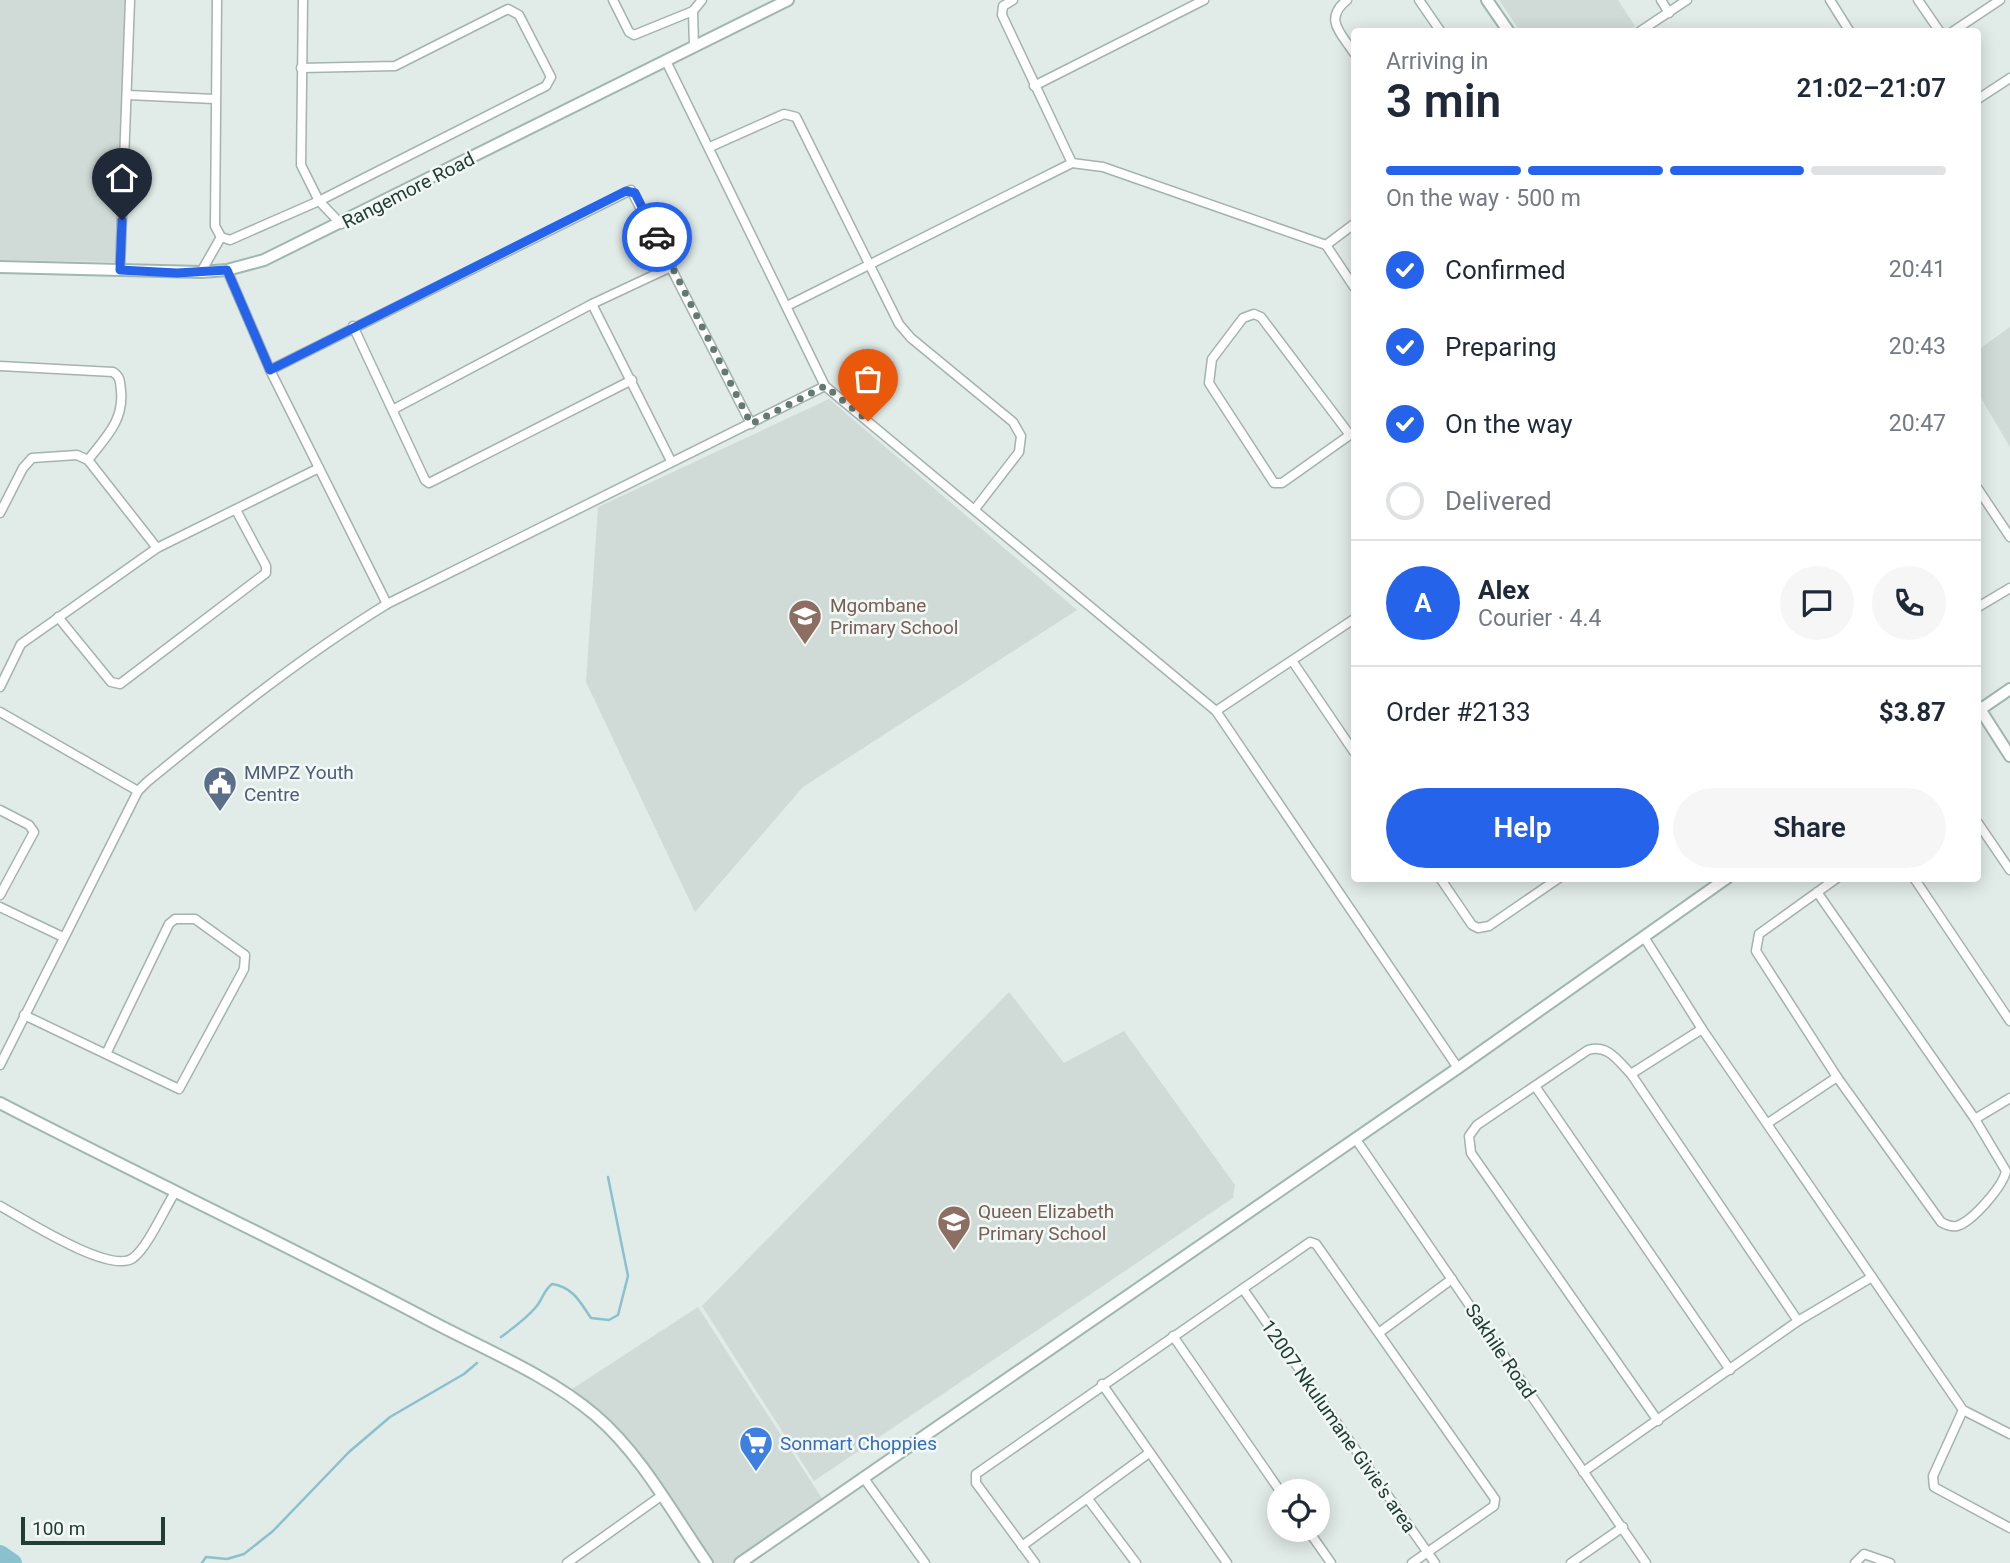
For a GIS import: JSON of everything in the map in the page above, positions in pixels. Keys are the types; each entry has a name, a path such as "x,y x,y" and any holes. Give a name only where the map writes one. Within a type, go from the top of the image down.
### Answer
{"street":[{"path":"120,270 130,0"},
{"path":"217,0 214,99 215,226 221,237"},
{"path":"303,0 301,165 319,201 341,224"},
{"path":"613,0 629,32 634,35 693,11 702,0"},
{"name":"Rangemore Road","path":"0,267 201,272 227,270 287,251 788,0"},
{"path":"1013,0 1003,6 1002,15 1072,163"},
{"path":"1034,86 1204,0"},
{"path":"1347,0 1336,9 1334,16 1337,27 1351,48"},
{"path":"1419,0 1438,28"},
{"path":"1487,0 1506,28"},
{"path":"1661,0 1669,13"},
{"path":"1645,28 1687,0"},
{"path":"1830,0 1848,28"},
{"path":"1918,0 1937,28"},
{"path":"1958,28 2000,0"},
{"path":"221,237 237,238 319,201 545,86 551,77 519,15 508,9 395,66 301,68"},
{"path":"693,11 694,47"},
{"path":"666,61 825,386 1216,712 1458,1068"},
{"path":"1981,97 2010,78"},
{"path":"128,95 214,99"},
{"path":"710,147 784,114 792,114 905,332 1013,422 1021,436 1019,452 975,509"},
{"path":"787,306 1072,163 1103,167 1326,245 1351,282"},
{"path":"270,370 626,191 635,193 751,424"},
{"path":"1326,245 1351,226"},
{"path":"201,272 221,237"},
{"path":"394,409 592,304 671,267"},
{"path":"227,270 270,370 387,604"},
{"path":"592,304 671,461"},
{"path":"1351,432 1261,317 1254,314 1243,318 1212,359 1209,383 1274,483 1282,483 1351,434"},
{"path":"353,326 429,483 632,380"},
{"path":"0,366 107,370 118,375 122,399 118,419 88,460"},
{"path":"0,1065 138,791 265,686 325,642 387,604 825,386"},
{"path":"0,513 23,468 32,458 77,455 88,460 157,548"},
{"path":"0,687 21,644 157,548 319,468"},
{"path":"1981,494 2010,537"},
{"path":"58,617 111,682 120,684 266,573 266,566 236,510"},
{"path":"1981,605 2010,587"},
{"path":"1216,712 1351,621"},
{"path":"1293,662 1351,748"},
{"path":"1981,707 2010,689"},
{"path":"0,712 138,791"},
{"path":"1981,713 2010,756"},
{"path":"0,810 29,825 34,832 0,895"},
{"path":"1981,826 2010,870"},
{"path":"1443,882 1472,925 1478,928 1489,926 1550,882"},
{"path":"740,1563 1458,1068 1721,882"},
{"path":"1817,892 1975,1119 2006,1171 2000,1188 1959,1225 1949,1226 1941,1222 1837,1076 1756,951 1759,934 1817,892 1831,882"},
{"path":"1917,882 2010,1021"},
{"path":"0,907 63,937"},
{"path":"24,1015 178,1089 244,969 245,956 195,919 175,919 169,924 106,1054"},
{"path":"1644,937 1702,1029 1963,1410 2010,1434"},
{"path":"1631,1074 1702,1029"},
{"path":"1658,1421 1471,1153 1469,1136 1477,1125 1588,1050 1596,1047 1608,1050 1631,1074 1798,1321"},
{"path":"1768,1123 1837,1076"},
{"path":"1535,1086 1730,1370"},
{"path":"1975,1119 2010,1098"},
{"path":"0,1103 174,1194 374,1291 546,1382 594,1414 608,1428 661,1496 706,1563"},
{"name":"Sakhile Road","path":"1355,1138 1646,1563"},
{"path":"0,1206 66,1242 110,1262 119,1262 136,1256 174,1194"},
{"path":"1035,1563 976,1483 976,1474 1306,1243 1313,1242 1380,1332 1495,1499 1494,1506 1412,1563"},
{"path":"1583,1472 1798,1321 1872,1277"},
{"path":"1380,1332 1452,1279"},
{"name":"12007 Nkulumane Givie's area","path":"1243,1289 1435,1563"},
{"path":"1173,1336 1272,1479"},
{"path":"1102,1384 1227,1563"},
{"path":"1963,1410 1933,1476 1934,1486 2010,1528"},
{"path":"1023,1546 1149,1453"},
{"path":"863,1477 923,1560 911,1563"},
{"path":"567,1563 661,1496"},
{"path":"1088,1499 1136,1563"},
{"path":"1571,1563 1623,1527"},
{"path":"1316,1542 1331,1563"},
{"path":"1855,1563 1864,1554 1890,1563"}],"shaded area":[{"path":"0,0 125,0 117,262 0,260"},
{"path":"1499,0 1618,0 1635,26 1633,28 1518,28"},
{"path":"2010,327 2010,447 1981,398 1981,348"},
{"name":"Mgombane Primary School","path":"829,399 1077,610 803,787 695,912 586,682 598,507"},
{"name":"Queen Elizabeth Primary School","path":"1009,992 1064,1063 1124,1031 1235,1185 1233,1198 814,1481 702,1306"},
{"path":"698,1307 823,1500 732,1563 711,1563 631,1445 569,1391"}],"waterway":[{"path":"501,1337 532,1311 552,1284 571,1292 591,1318 609,1320 618,1315 628,1276 608,1177"},
{"path":"202,1563 206,1557 227,1559 244,1554 273,1531 349,1452 390,1417 464,1374 477,1363"},
{"path":"0,1554 13,1563"}],"way so far":[{"path":"657,237 751,424 825,386 868,421"}],"place":[{"name":"Mgombane Primary School","path":"805,646"},
{"name":"MMPZ Youth Centre","path":"220,813"},
{"name":"Queen Elizabeth Primary School","path":"954,1252"},
{"name":"Sonmart Choppies","path":"756,1473"}],"route":[{"path":"122,220 120,270 177,273 227,270 270,370 626,191 635,193 657,237"}]}
